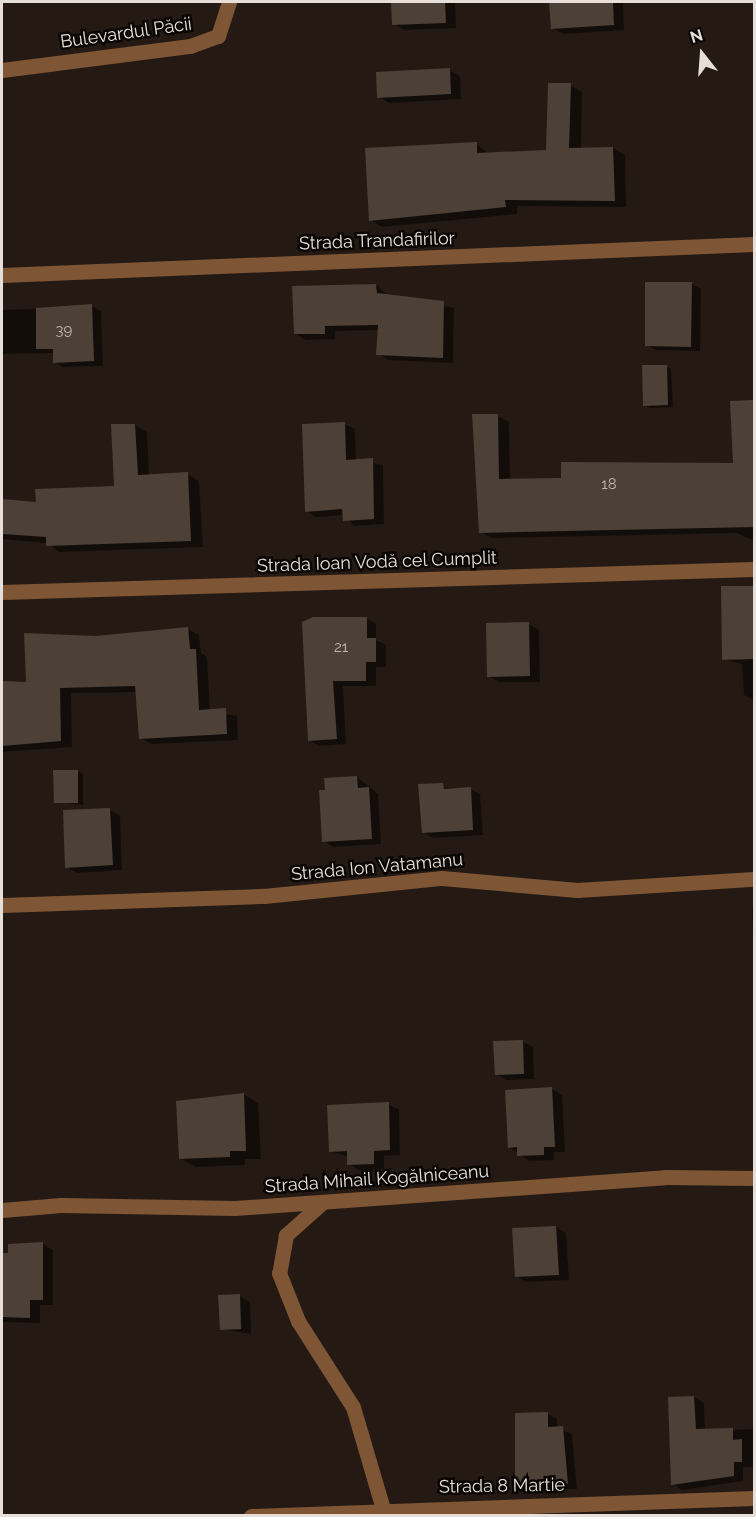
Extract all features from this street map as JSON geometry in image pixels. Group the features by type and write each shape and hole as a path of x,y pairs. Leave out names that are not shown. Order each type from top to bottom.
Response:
{"street":[{"name":"Bulevardul Păcii","path":"2,70 190,46 218,36 229,2"},
{"name":"Strada Trandafirilor","path":"2,275 754,244"},
{"name":"Strada Ioan Vodă cel Cumplit","path":"2,592 754,569"},
{"name":"Strada Ion Vatamanu","path":"2,904 264,896 442,878 577,890 754,879"},
{"name":"Strada Mihail Kogălniceanu","path":"2,1210 323,1202 664,1178 754,1178"},
{"path":"323,1202 286,1235 279,1273 298,1321 353,1407 382,1509"},
{"name":"Strada 8 Martie","path":"251,1515 754,1498"}],"building":[{"path":"391,2 445,2 446,23 392,25"},
{"path":"549,2 613,2 614,25 551,29"},
{"path":"450,68 451,94 377,98 376,72"},
{"path":"548,83 571,83 569,148 613,147 615,201 505,200 506,207 369,221 365,148 477,142 477,153 546,150"},
{"path":"645,282 692,282 691,347 645,346"},
{"path":"376,284 377,293 444,301 443,358 376,355 378,325 325,326 325,334 294,334 292,286"},
{"path":"92,304 94,361 53,363 53,349 36,349 36,308"},
{"path":"642,365 667,365 668,405 643,406"},
{"path":"754,400 754,527 479,533 472,414 498,414 499,479 561,478 561,462 733,463 730,401"},
{"path":"345,422 346,460 373,458 374,519 343,521 342,509 305,512 302,424"},
{"path":"111,424 135,424 138,475 188,472 191,541 46,546 46,537 2,534 2,499 36,502 35,489 114,486"},
{"path":"721,586 754,586 754,659 722,660"},
{"path":"313,617 367,617 367,638 376,638 376,662 366,662 366,681 333,681 337,739 308,741 302,622"},
{"path":"529,622 530,676 487,677 486,623"},
{"path":"188,627 190,649 196,649 199,710 226,708 227,734 139,739 135,686 60,688 61,741 2,746 2,681 26,682 24,633 96,636"},
{"path":"53,770 78,770 78,803 54,803"},
{"path":"357,776 358,788 369,787 372,839 322,842 319,790 325,790 324,778"},
{"path":"443,783 444,789 471,787 473,830 422,833 418,784"},
{"path":"110,808 113,865 65,868 63,810"},
{"path":"523,1040 524,1074 495,1075 493,1041"},
{"path":"552,1087 555,1147 544,1147 544,1155 517,1156 517,1147 508,1148 505,1090"},
{"path":"244,1093 246,1151 230,1151 230,1157 179,1159 176,1101"},
{"path":"389,1102 390,1150 374,1151 374,1164 347,1165 347,1151 329,1152 327,1105"},
{"path":"556,1226 559,1275 515,1277 512,1228"},
{"path":"43,1242 43,1300 30,1300 30,1318 2,1317 2,1253 8,1253 8,1244"},
{"path":"240,1294 241,1329 220,1330 218,1295"},
{"path":"694,1396 696,1429 733,1428 733,1440 742,1439 742,1462 734,1462 734,1476 671,1485 668,1397"},
{"path":"548,1412 548,1427 563,1426 568,1484 515,1486 515,1413"}]}
